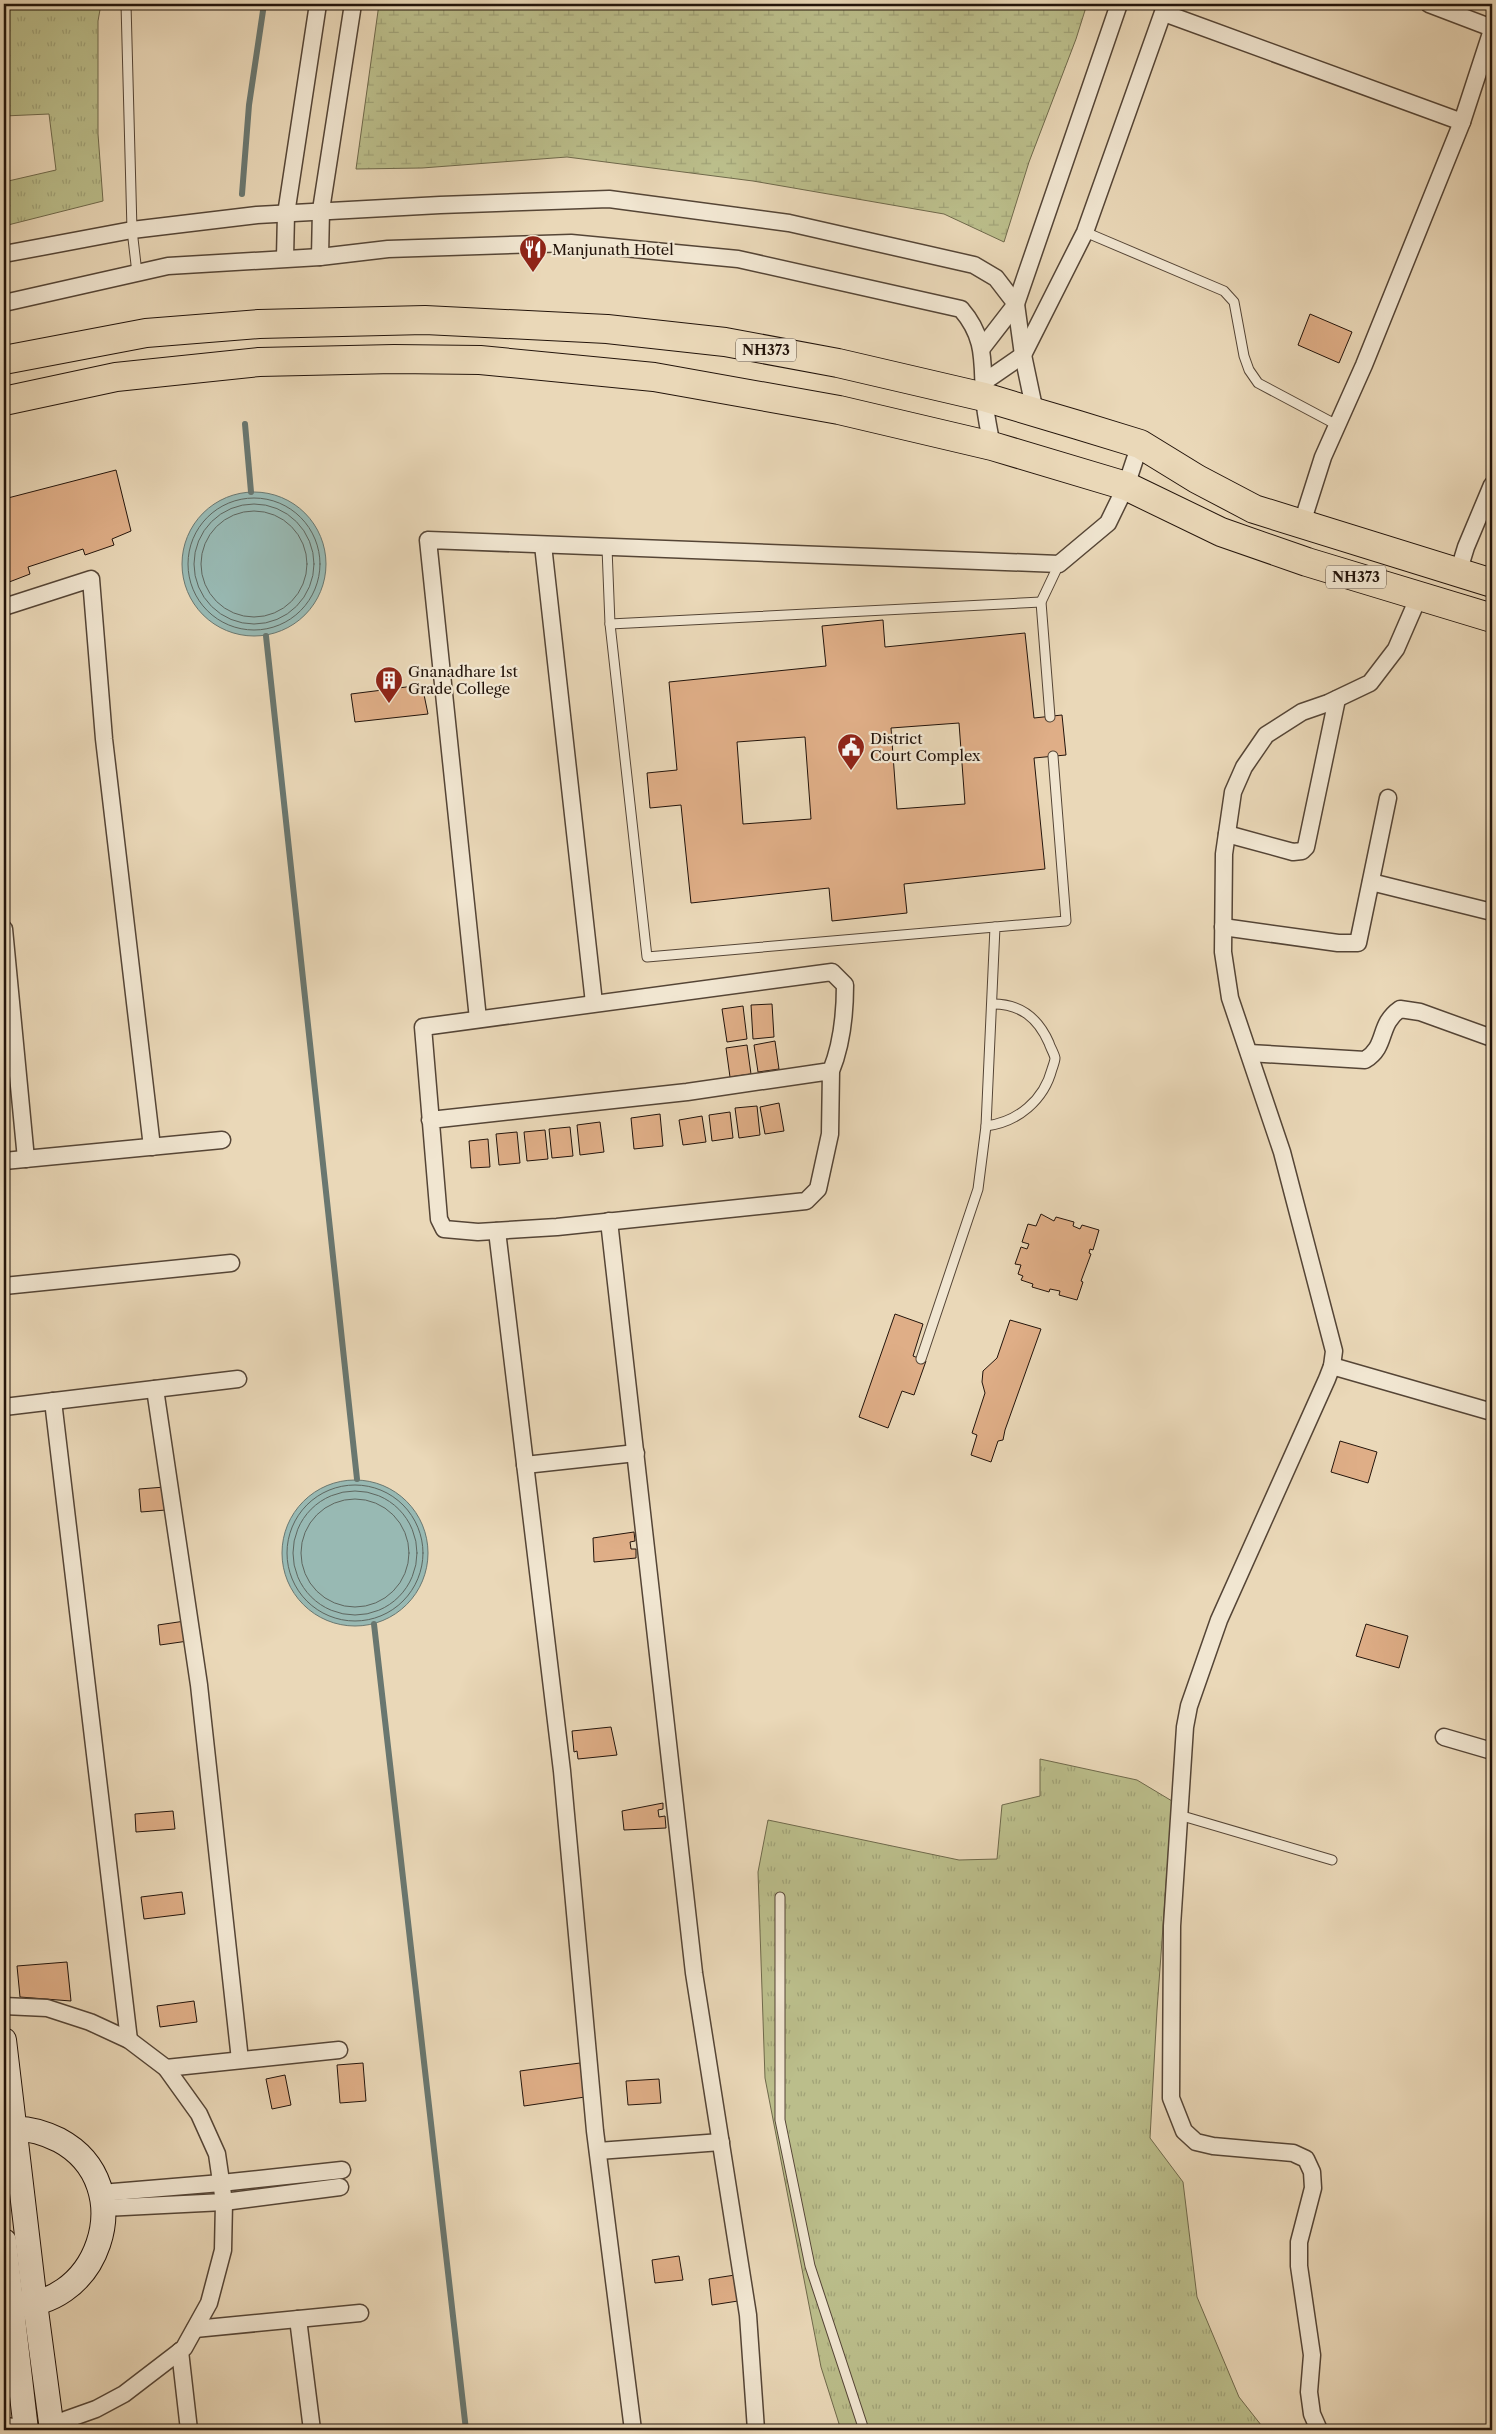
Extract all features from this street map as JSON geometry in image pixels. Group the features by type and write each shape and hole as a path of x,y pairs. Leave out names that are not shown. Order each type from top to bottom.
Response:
{"highway":[{"name":"NH373","path":"4,360 146,333 258,324 425,320 607,329 725,342 984,390 1035,412 1140,444 1197,479 1254,509 1492,582"},
{"name":"NH373","path":"4,402 116,377 259,362 394,359 480,360 654,377 839,410 992,446 1126,486 1222,532 1307,562 1492,618"},
{"path":"1419,596 1430,564"}],"street":[{"path":"285,258 286,214 318,4"},
{"path":"320,257 321,210 353,4"},
{"path":"982,348 1016,304 1119,4"},
{"path":"1302,523 1323,457 1462,122 1492,29 1429,4"},
{"path":"984,390 1023,354 1085,232 1165,8 1462,122"},
{"path":"4,254 132,230 257,215 321,210 609,199 789,223 974,264 996,278 1016,304 1023,354 1035,412"},
{"path":"4,303 168,266 320,257 388,249 571,243 738,259 961,309 973,323 982,348 984,390 992,446"},
{"path":"478,1019 428,540 1059,564 1108,523 1126,486 1140,444"},
{"path":"1458,573 1466,547 1487,506 1492,485"},
{"path":"543,545 594,1003"},
{"path":"4,607 91,579 104,739 152,1147"},
{"path":"1319,2430 1312,2414 1309,2392 1312,2355 1299,2266 1298,2242 1313,2188 1312,2172 1306,2159 1294,2153 1213,2146 1196,2142 1184,2131 1171,2098 1172,1926 1185,1727 1189,1706 1219,1620 1332,1366 1334,1351 1332,1336 1282,1152 1230,998 1223,952 1224,854 1233,792 1244,767 1266,735 1302,712 1337,699 1370,683 1396,650 1419,596"},
{"path":"1227,834 1293,852 1302,851 1306,847 1337,699"},
{"path":"1223,927 1338,944 1358,943 1388,798"},
{"path":"1370,882 1492,912"},
{"path":"4,929 26,1159"},
{"path":"832,972 845,984 845,1007 838,1053 831,1071 830,1134 818,1190 806,1201 497,1231 444,1228 439,1218 423,1027 478,1019 832,972"},
{"path":"1249,1053 1364,1060 1374,1054 1389,1017 1400,1009 1420,1012 1492,1038"},
{"path":"430,1120 687,1092 831,1071"},
{"path":"4,1162 222,1140"},
{"path":"609,1221 694,1973 748,2315 756,2430"},
{"path":"497,1231 562,1771 598,2151 633,2430"},
{"path":"4,1286 231,1263"},
{"path":"1332,1366 1492,1412"},
{"path":"4,1407 238,1379"},
{"path":"155,1389 199,1685 240,2060"},
{"path":"53,1401 129,2040"},
{"path":"525,1465 636,1453"},
{"path":"1444,1737 1492,1751"},
{"path":"4,2006 47,2008 90,2022 129,2040 166,2068 199,2114 217,2154 224,2202 222,2250 209,2303 184,2348 124,2394 96,2409 52,2428 17,2304 4,2241"},
{"path":"4,2040 17,2304 19,2428"},
{"path":"166,2068 339,2050"},
{"path":"9,2129 43,2132 69,2146 89,2167 102,2200 102,2234 94,2258 78,2279 58,2294 17,2304"},
{"path":"598,2151 721,2142"},
{"path":"102,2200 222,2183 342,2170"},
{"path":"102,2200 224,2202 340,2187"},
{"path":"195,2329 360,2313"},
{"path":"298,2319 312,2430"},
{"path":"180,2351 189,2430"}],"lane":[{"path":"126,4 132,230 137,273"},
{"path":"1085,232 1224,291 1234,302 1244,356 1249,370 1258,383 1337,425"},
{"path":"607,548 610,624 647,957 1066,921 1053,756"},
{"path":"1050,716 1041,602 1059,564"},
{"path":"610,624 1041,602"},
{"path":"921,1359 978,1189 986,1126 995,927"},
{"path":"986,1126 1004,1123 1026,1110 1048,1086 1055,1058 1044,1033 1032,1015 1008,1004 993,1004"},
{"path":"1179,1815 1332,1860"},
{"path":"780,1897 780,2120 810,2266 864,2430"}],"green space":[{"path":"4,4 101,4 98,21 98,134 103,201 4,226 4,182 56,170 49,114 4,116"},
{"path":"379,4 1087,4 1076,39 1029,162 1004,242 944,214 753,181 567,157 422,168 356,169"},
{"path":"1040,1759 1137,1780 1172,1801 1150,2138 1183,2182 1197,2297 1239,2397 1265,2430 841,2430 821,2367 765,2078 758,1872 768,1820 959,1860 997,1859 1002,1805 1040,1796"}],"water":[{"path":"254,492 281,498 305,513 320,537 326,564 320,591 305,615 281,630 254,636 227,630 203,615 188,591 182,564 188,537 203,513 227,498"},
{"path":"355,1480 369,1481 383,1486 396,1492 407,1501 416,1512 422,1525 427,1539 427,1567 422,1581 416,1594 407,1605 396,1614 383,1620 369,1625 355,1626 341,1625 327,1620 314,1614 303,1605 294,1594 288,1581 283,1567 282,1553 283,1539 288,1525 294,1512 303,1501 314,1492 327,1486 341,1481"}],"building":[{"path":"1310,314 1352,332 1339,363 1298,345"},
{"path":"116,470 131,531 112,539 114,545 85,555 83,549 28,567 30,574 4,584 4,499"},
{"name":"District Court Complex","path":"883,620 885,647 1025,633 1034,718 1062,715 1066,755 1034,758 1045,869 904,884 907,913 832,921 829,888 691,903 681,805 650,808 647,773 677,770 669,682 826,666 822,626","holes":["959,723 965,804 897,809 891,728","805,737 811,819 743,824 737,742"]},
{"name":"Gnanadhare 1st Grade College","path":"422,685 428,714 355,722 351,694"},
{"path":"772,1004 774,1037 753,1039 751,1005"},
{"path":"743,1006 747,1039 727,1042 722,1009"},
{"path":"775,1041 779,1069 758,1072 754,1045"},
{"path":"747,1045 751,1074 730,1077 726,1048"},
{"path":"779,1103 784,1131 765,1134 760,1107"},
{"path":"757,1106 760,1135 739,1138 735,1108"},
{"path":"730,1112 733,1138 712,1141 709,1115"},
{"path":"660,1114 663,1146 634,1149 631,1118"},
{"path":"702,1116 706,1142 683,1145 679,1120"},
{"path":"600,1122 604,1152 580,1155 577,1125"},
{"path":"570,1127 573,1156 552,1158 549,1129"},
{"path":"545,1130 548,1159 527,1161 524,1132"},
{"path":"517,1132 520,1163 499,1165 496,1134"},
{"path":"488,1139 490,1167 471,1168 469,1141"},
{"path":"1041,1214 1054,1221 1056,1217 1074,1222 1073,1226 1080,1229 1082,1225 1099,1230 1093,1250 1090,1249 1089,1253 1091,1254 1081,1281 1083,1282 1077,1300 1059,1295 1060,1291 1050,1289 1049,1292 1032,1287 1033,1284 1021,1280 1023,1276 1018,1274 1021,1265 1015,1264 1021,1247 1027,1249 1029,1244 1022,1242 1028,1224 1036,1226"},
{"path":"895,1314 923,1324 913,1356 926,1361 914,1395 902,1391 888,1428 859,1417"},
{"path":"1010,1320 1041,1329 1003,1440 998,1441 991,1462 971,1455 977,1435 972,1433 985,1393 982,1382 983,1371 997,1358"},
{"path":"1340,1441 1377,1452 1368,1483 1331,1472"},
{"path":"165,1487 166,1510 141,1512 139,1489"},
{"path":"634,1532 635,1541 630,1542 631,1549 636,1549 636,1558 594,1562 593,1538"},
{"path":"185,1621 188,1641 160,1645 158,1625"},
{"path":"1366,1624 1408,1636 1399,1668 1356,1656"},
{"path":"611,1727 617,1755 578,1759 577,1751 574,1752 572,1731"},
{"path":"663,1803 663,1809 658,1810 659,1817 665,1816 666,1828 624,1830 622,1811"},
{"path":"173,1811 175,1829 136,1832 135,1814"},
{"path":"182,1892 185,1914 144,1919 141,1897"},
{"path":"67,1962 71,2001 20,1997 17,1966"},
{"path":"194,2001 197,2022 160,2027 157,2006"},
{"path":"363,2063 366,2101 340,2103 337,2065"},
{"path":"580,2063 585,2097 524,2106 520,2071"},
{"path":"285,2075 291,2105 272,2109 266,2079"},
{"path":"659,2079 661,2103 628,2105 626,2081"},
{"path":"679,2256 683,2280 655,2283 652,2260"},
{"path":"735,2275 738,2301 712,2305 709,2279"}],"waterway":[{"path":"242,194 249,105 264,4"},
{"path":"245,424 251,492"},
{"path":"266,636 357,1479"},
{"path":"374,1624 466,2430"}],"place":[{"name":"Manjunath Hotel","path":"533,273"},
{"name":"Gnanadhare 1st Grade College","path":"389,704"},
{"name":"District Court Complex","path":"851,771"}]}
